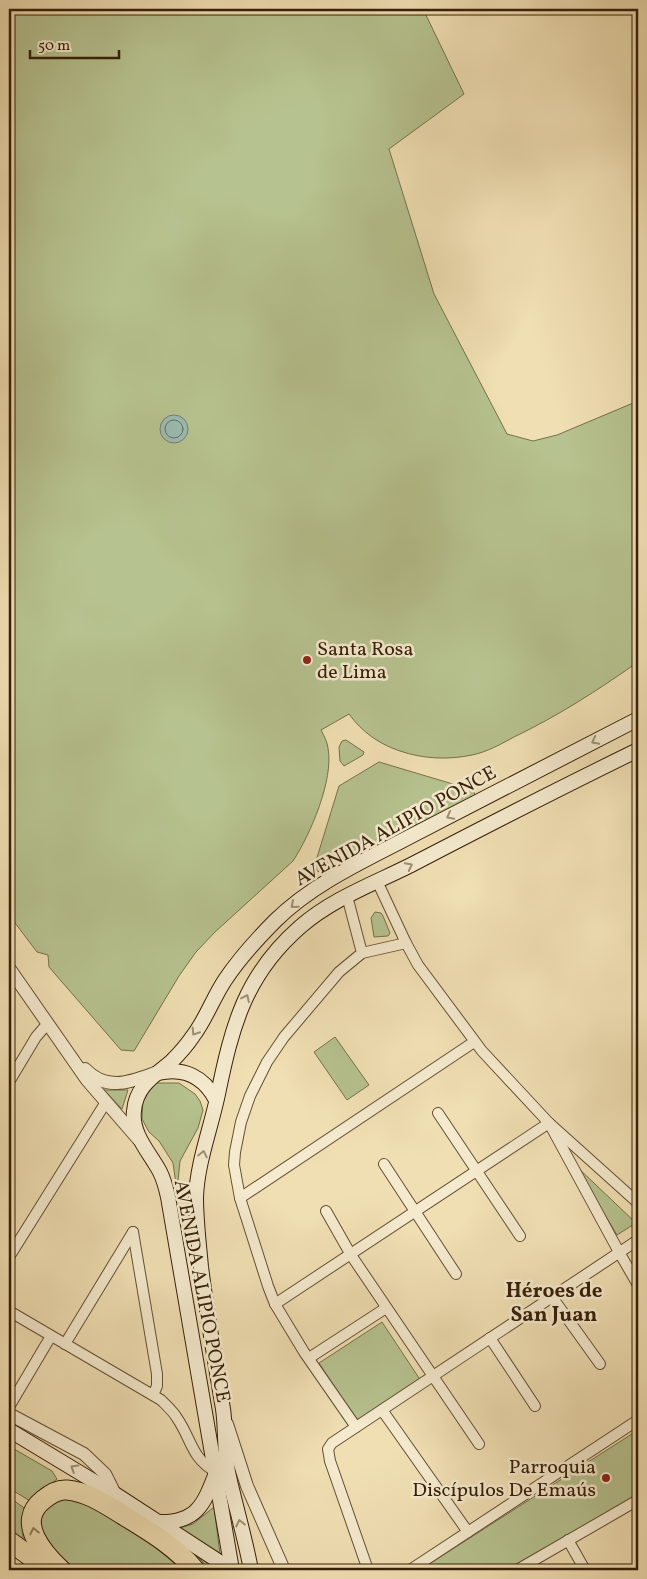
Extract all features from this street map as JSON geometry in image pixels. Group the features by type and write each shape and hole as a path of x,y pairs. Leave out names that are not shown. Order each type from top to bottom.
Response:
{"highway":[{"path":"61,1570 42,1550 32,1530 33,1515 40,1502 52,1493 64,1489 78,1491 94,1497 148,1530 176,1550 195,1570"},
{"path":"9,1541 50,1570"}],"main road":[{"name":"AVENIDA ALIPIO PONCE","path":"232,1570 166,1186 138,1136 134,1113 136,1100 142,1087 155,1073 176,1057 194,1035 226,979 249,950 277,920 318,886 368,858 638,719"},
{"name":"AVENIDA ALIPIO PONCE","path":"251,1570 227,1468 223,1413 207,1317 196,1196 226,1050 238,1014 257,976 277,949 302,926 346,896 638,750"},
{"path":"155,1073 174,1070 192,1074 202,1081 216,1100"},
{"path":"9,1430 115,1494 232,1570"},
{"path":"159,1522 182,1520 198,1509 206,1500 216,1472"}],"street":[{"path":"377,881 418,965 474,1042 549,1123 638,1203"},
{"path":"346,896 362,953"},
{"path":"356,1427 309,1358 276,1304 268,1286 240,1198 234,1166 235,1152 241,1122 250,1096 267,1062 284,1037 339,972 362,953 406,943"},
{"path":"9,968 87,1080 145,1148"},
{"path":"9,1082 36,1037 48,1023"},
{"path":"240,1198 474,1042"},
{"path":"71,1055 94,1077 104,1082 117,1084 130,1082 155,1073"},
{"path":"9,1257 106,1102"},
{"path":"438,1113 520,1236"},
{"path":"276,1304 549,1123"},
{"path":"549,1123 638,1284"},
{"path":"384,1164 456,1274"},
{"path":"326,1211 386,1308 479,1444"},
{"path":"65,1344 133,1232 157,1374 157,1386 153,1396"},
{"path":"368,1570 330,1461 328,1448 337,1439 638,1240"},
{"path":"552,1297 600,1364"},
{"path":"309,1358 386,1308"},
{"path":"9,1311 161,1400 177,1416 194,1450 204,1465 216,1472"},
{"path":"9,1407 51,1336"},
{"path":"490,1338 535,1406"},
{"path":"382,1410 468,1532"},
{"path":"223,1413 247,1486 284,1570"},
{"path":"9,1414 84,1454 105,1474 115,1494"},
{"path":"410,1570 638,1420"},
{"path":"517,1570 638,1500"},
{"path":"568,1540 584,1570"}],"green space":[{"path":"9,9 423,9 464,94 389,149 434,294 507,434 533,441 557,435 638,401 638,662 546,720 494,748 472,755 436,758 400,751 372,737 349,714 321,730 328,748 327,776 319,807 300,850 293,861 215,932 196,952 179,976 134,1051 121,1050 49,967 48,955 37,952 9,915"},
{"path":"346,740 364,752 363,755 344,766 340,761 339,747 342,741"},
{"path":"379,762 473,790 475,795 319,872 316,870 315,864 339,786"},
{"path":"375,912 381,913 383,916 390,933 388,936 374,937 371,918"},
{"path":"335,1037 369,1085 347,1100 314,1052"},
{"path":"157,1083 179,1083 195,1094 203,1110 198,1128 180,1161 177,1191 173,1163 159,1141 149,1132 142,1119 143,1097"},
{"path":"104,1090 128,1090 122,1109"},
{"path":"575,1165 636,1223 617,1235"},
{"path":"382,1322 421,1381 358,1422 319,1363"},
{"path":"638,1430 638,1497 512,1570 420,1570"},
{"path":"9,1446 52,1471 57,1479 30,1501 9,1488"},
{"path":"9,1497 27,1510 23,1522 23,1544 9,1533"},
{"path":"71,1498 86,1504 130,1529 182,1570 78,1570 50,1545 45,1537 41,1520 50,1504"},
{"path":"214,1507 222,1570 209,1570 185,1545 176,1529 193,1524"}],"water":[{"path":"174,415 184,419 188,429 184,439 174,443 164,439 160,429 164,419"}],"place":[{"name":"Santa Rosa de Lima","path":"307,660"},
{"name":"Parroquia Discípulos De Emaús","path":"606,1478"}],"district":[{"name":"Héroes de San Juan","path":"554,1302"}]}
